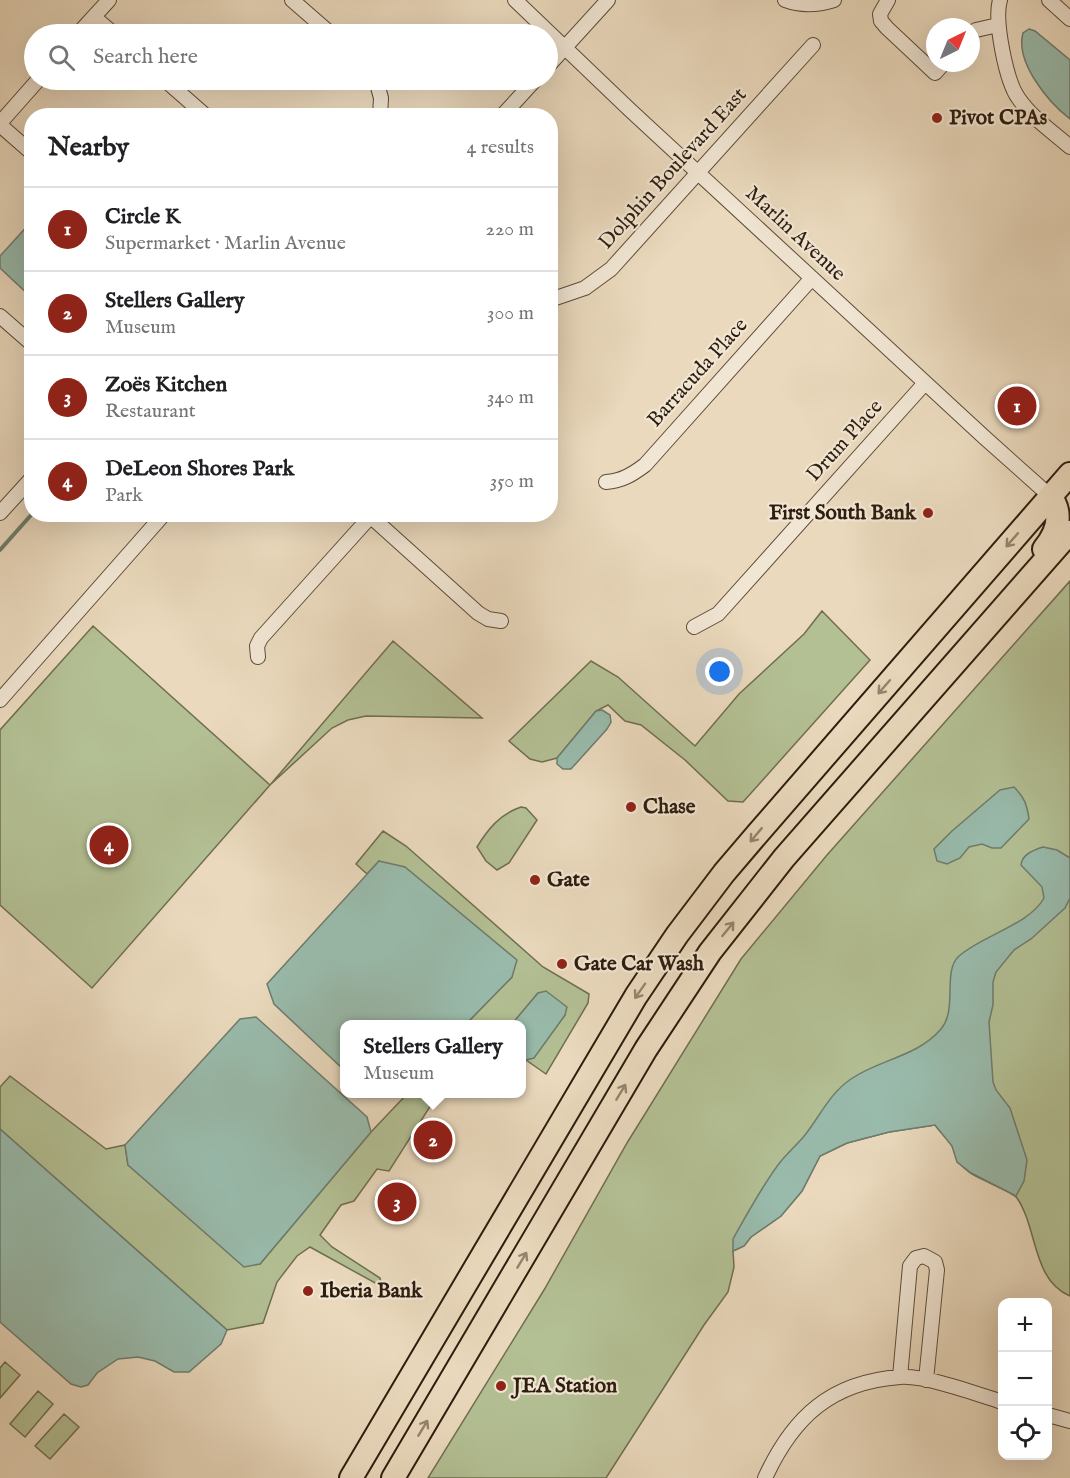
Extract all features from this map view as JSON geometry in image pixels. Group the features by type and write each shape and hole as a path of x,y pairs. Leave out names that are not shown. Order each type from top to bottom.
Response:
{"main road":[{"path":"938,681 954,650 1051,540 1058,523 1060,498 1070,474"},
{"path":"351,1478 636,996 677,935 750,843 1060,498"},
{"path":"393,1478 640,1060 681,994 722,935 777,867 1070,532"}],"street":[{"path":"87,24 109,0"},
{"path":"292,0 320,24"},
{"name":"Marlin Avenue","path":"515,0 541,24"},
{"path":"558,55 608,0"},
{"path":"785,0 809,5 834,0"},
{"path":"888,0 880,14 881,21 926,65"},
{"path":"1000,0 998,25 1012,87 1018,99 1070,147"},
{"path":"1049,0 1070,19"},
{"path":"94,17 102,24"},
{"path":"980,29 998,25"},
{"name":"Marlin Avenue","path":"558,40 926,383 1060,498"},
{"name":"Dolphin Boulevard East","path":"558,297 585,288 611,269 813,45"},
{"path":"24,146 0,124 29,90"},
{"path":"176,90 197,108"},
{"path":"379,90 380,108"},
{"path":"509,108 526,90"},
{"name":"Barracuda Place","path":"606,482 620,480 645,465 812,278"},
{"path":"0,316 24,337"},
{"name":"Drum Place","path":"694,627 718,614 926,383"},
{"path":"0,513 24,487"},
{"path":"0,700 157,522"},
{"path":"258,657 257,646 261,638 364,522"},
{"path":"376,522 478,613 501,621"},
{"path":"900,1377 910,1266 916,1258 924,1256 935,1262 937,1270 926,1380"},
{"path":"765,1478 778,1451 791,1432 812,1410 858,1385 900,1377 926,1380 998,1401"},
{"path":"1052,1416 1070,1421"}],"shaded area":[{"path":"1029,29 1035,31 1070,60 1070,119 1043,92 1029,68 1022,44 1023,33"},
{"path":"24,230 24,290 0,268 0,256"},
{"path":"1070,581 1070,1296 1058,1288 1042,1266 1024,1210 1017,1198 965,1169 950,1143 935,1125 889,1132 847,1143 820,1156 802,1191 781,1216 751,1237 744,1246 733,1251 734,1267 728,1292 704,1325 606,1478 428,1478 544,1290 627,1143 741,959 827,855"},
{"path":"822,611 870,660 743,802 728,801 685,760 641,725 625,721 608,705 596,711 557,758 542,762 530,759 509,741 591,661 618,677 695,746 739,694 804,634"},
{"path":"93,626 270,785 92,988 0,905 0,730"},
{"path":"393,641 482,718 366,716 348,720 332,728 270,785"},
{"path":"602,710 610,715 611,722 607,729 571,769 563,769 557,764 557,758 596,711"},
{"path":"1014,787 1024,801 1029,819 1001,848 992,848 982,844 969,847 960,858 947,864 937,861 934,849 952,831 1000,790"},
{"path":"521,807 526,808 537,820 509,863 497,870 486,861 477,847 495,823"},
{"path":"383,831 406,846 543,967 589,994 588,1003 546,1074 526,1060 534,1057 565,1015 538,993 515,1020 470,1020 512,977 379,861 367,874 356,864"},
{"path":"1043,847 1057,850 1070,858 1070,898 1065,908 1031,939 1014,950 996,972 989,1022 993,1082 996,1090 1010,1108 1027,1160 1024,1181 1016,1196 971,1173 957,1162 952,1146 935,1125 889,1132 847,1143 820,1156 802,1191 781,1216 751,1237 744,1246 733,1251 733,1239 754,1201 781,1161 805,1135 837,1091 862,1072 921,1046 941,1029 949,1011 951,971 959,956 1017,923 1037,907 1044,898 1042,887 1021,865 1026,855"},
{"path":"379,861 405,867 517,960 512,977 470,1020 340,1020 340,1066 274,1004 267,984"},
{"path":"546,991 567,1007 565,1015 534,1058 526,1060 526,1020 515,1020 538,993"},
{"path":"256,1017 340,1093 340,1098 346,1098 367,1117 371,1132 260,1264 244,1267 128,1165 125,1145 240,1019"},
{"path":"10,1076 106,1149 125,1145 128,1165 260,1264 371,1132 403,1098 435,1098 389,1171 377,1169 354,1201 341,1205 320,1235 332,1247 380,1278 381,1283 377,1284 310,1247 297,1256 277,1282 263,1323 227,1330 0,1129 0,1087"},
{"path":"0,1129 227,1330 221,1344 189,1372 174,1372 155,1361 138,1357 118,1359 97,1373 88,1385 81,1387 71,1384 0,1322"},
{"path":"5,1362 20,1375 0,1398 0,1368"},
{"path":"38,1391 53,1404 25,1437 10,1424"},
{"path":"64,1414 79,1427 50,1459 35,1446"}],"waterway":[{"path":"0,550 25,522"}],"place":[{"name":"Pivot CPAs","path":"937,118"},
{"name":"Circle K","path":"1017,406"},
{"name":"First South Bank","path":"928,513"},
{"name":"Chase","path":"631,807"},
{"name":"DeLeon Shores Park","path":"109,845"},
{"name":"Gate","path":"535,880"},
{"name":"Gate Car Wash","path":"562,964"},
{"name":"Stellers Gallery","path":"433,1140"},
{"name":"Zoës Kitchen","path":"397,1202"},
{"name":"Iberia Bank","path":"308,1291"},
{"name":"JEA Station","path":"501,1386"}]}
